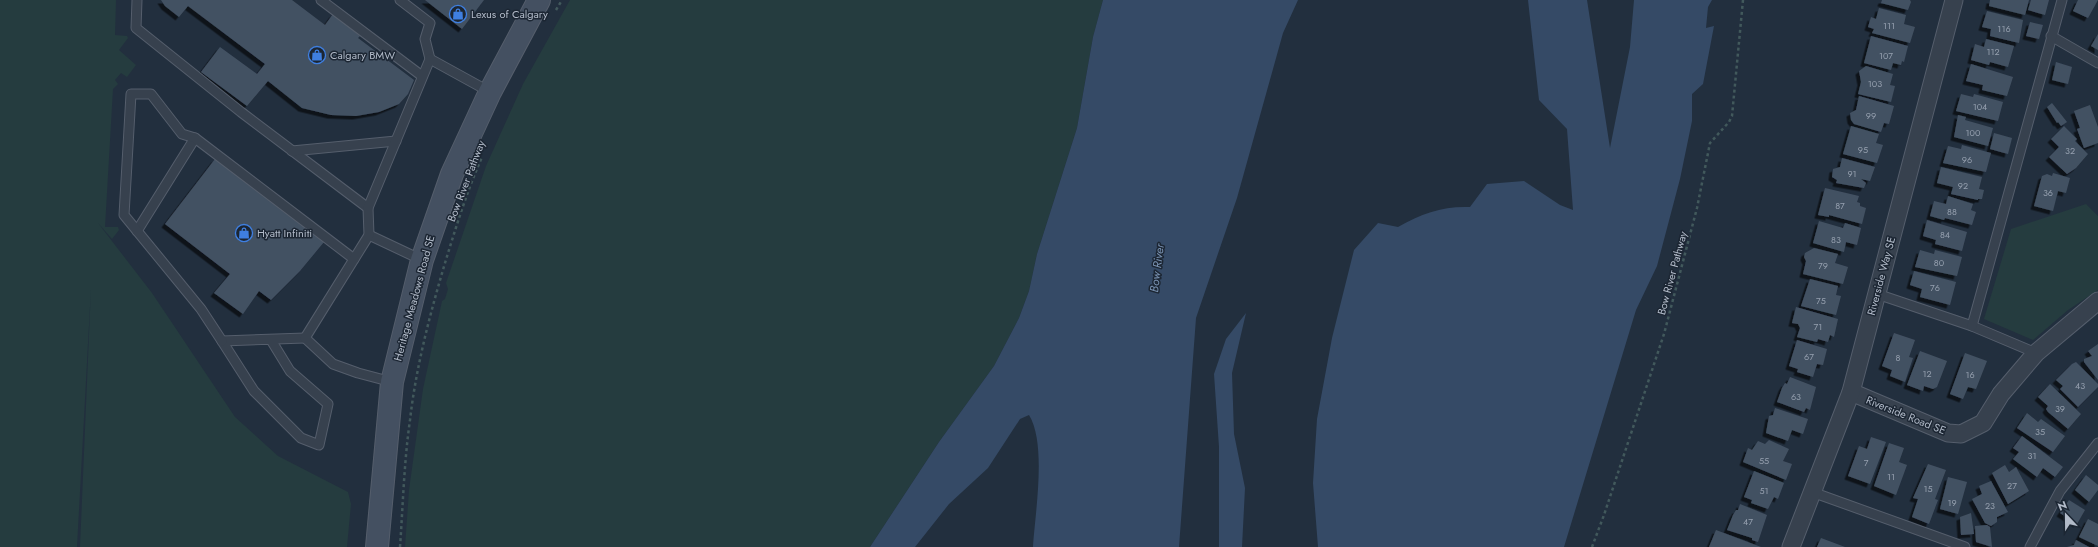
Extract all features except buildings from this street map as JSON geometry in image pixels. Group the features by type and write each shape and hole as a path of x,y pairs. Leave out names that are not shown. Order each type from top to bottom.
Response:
{"main road":[{"name":"Heritage Meadows Road SE","path":"377,547 392,382 422,260 452,174 490,92 547,6"}],"street":[{"name":"Riverside Way SE","path":"1791,547 1851,392 1954,0"},
{"name":"Riverside Road SE","path":"1851,392 1948,433 1960,434 1982,423 2001,394 2036,353 2098,302"}],"lane":[{"path":"137,0 136,28 292,151 368,208"},
{"path":"321,0 422,76"},
{"path":"305,338 368,235 368,208 430,59 425,39 430,23 400,0"},
{"path":"1972,326 2062,0"},
{"path":"2051,36 2098,63"},
{"path":"430,59 490,92"},
{"path":"271,340 290,371 328,404 319,446 301,438 254,391 201,309 124,215 131,94 151,94 182,134 195,138 354,259"},
{"path":"137,231 195,138"},
{"path":"292,151 396,141"},
{"path":"368,235 422,260"},
{"path":"1877,294 1972,326 2036,353"},
{"path":"222,342 305,338 333,364 358,373 392,382"},
{"path":"2030,547 2060,491 2098,443"},
{"path":"1812,492 1965,547"}],"path":[{"path":"547,6 562,0"},
{"name":"Bow River Pathway","path":"1592,547 1604,516 1664,334 1697,208 1710,143 1729,122 1732,116 1743,0"},
{"name":"Bow River Pathway","path":"400,547 410,420 421,358 436,296 453,239 464,204 485,150"}],"green space":[{"path":"0,0 116,0 115,35 127,36 128,38 119,50 136,65 127,77 121,73 115,80 118,84 113,89 105,227 118,227 119,230 112,239 98,223 152,293 235,417 278,456 348,492 351,504 347,547 80,547 91,288 77,547 0,547"},
{"path":"570,0 1103,0 1093,37 1077,128 1037,254 1029,291 1019,318 994,366 939,442 870,547 405,547 409,490 423,389 442,301 445,299 448,289 446,283 486,166 523,84"},
{"path":"2086,204 2098,216 2098,290 2068,310 2033,340 1984,319 2011,229"}],"water":[{"name":"Bow River","path":"1103,0 1298,0 1283,33 1237,198 1196,318 1179,547 1033,547 1039,461 1038,443 1029,415 1020,419 988,468 949,504 915,547 870,547 939,442 994,366 1019,318 1029,291 1037,254 1077,128 1093,37"},
{"path":"1528,0 1587,0 1610,148 1630,47 1634,0 1712,0 1708,7 1706,28 1714,26 1703,84 1692,94 1692,121 1680,179 1657,266 1636,310 1564,547 1318,547 1313,483 1317,419 1332,338 1354,250 1378,223 1398,227 1433,211 1470,207 1487,184 1524,181 1560,205 1573,210 1567,129 1539,100"},
{"path":"1246,313 1232,373 1234,434 1245,488 1242,547 1219,547 1219,447 1214,374 1226,339"}],"place":[{"name":"Lexus of Calgary","path":"458,14"},
{"name":"Calgary BMW","path":"317,55"},
{"name":"Hyatt Infiniti","path":"244,233"}]}
